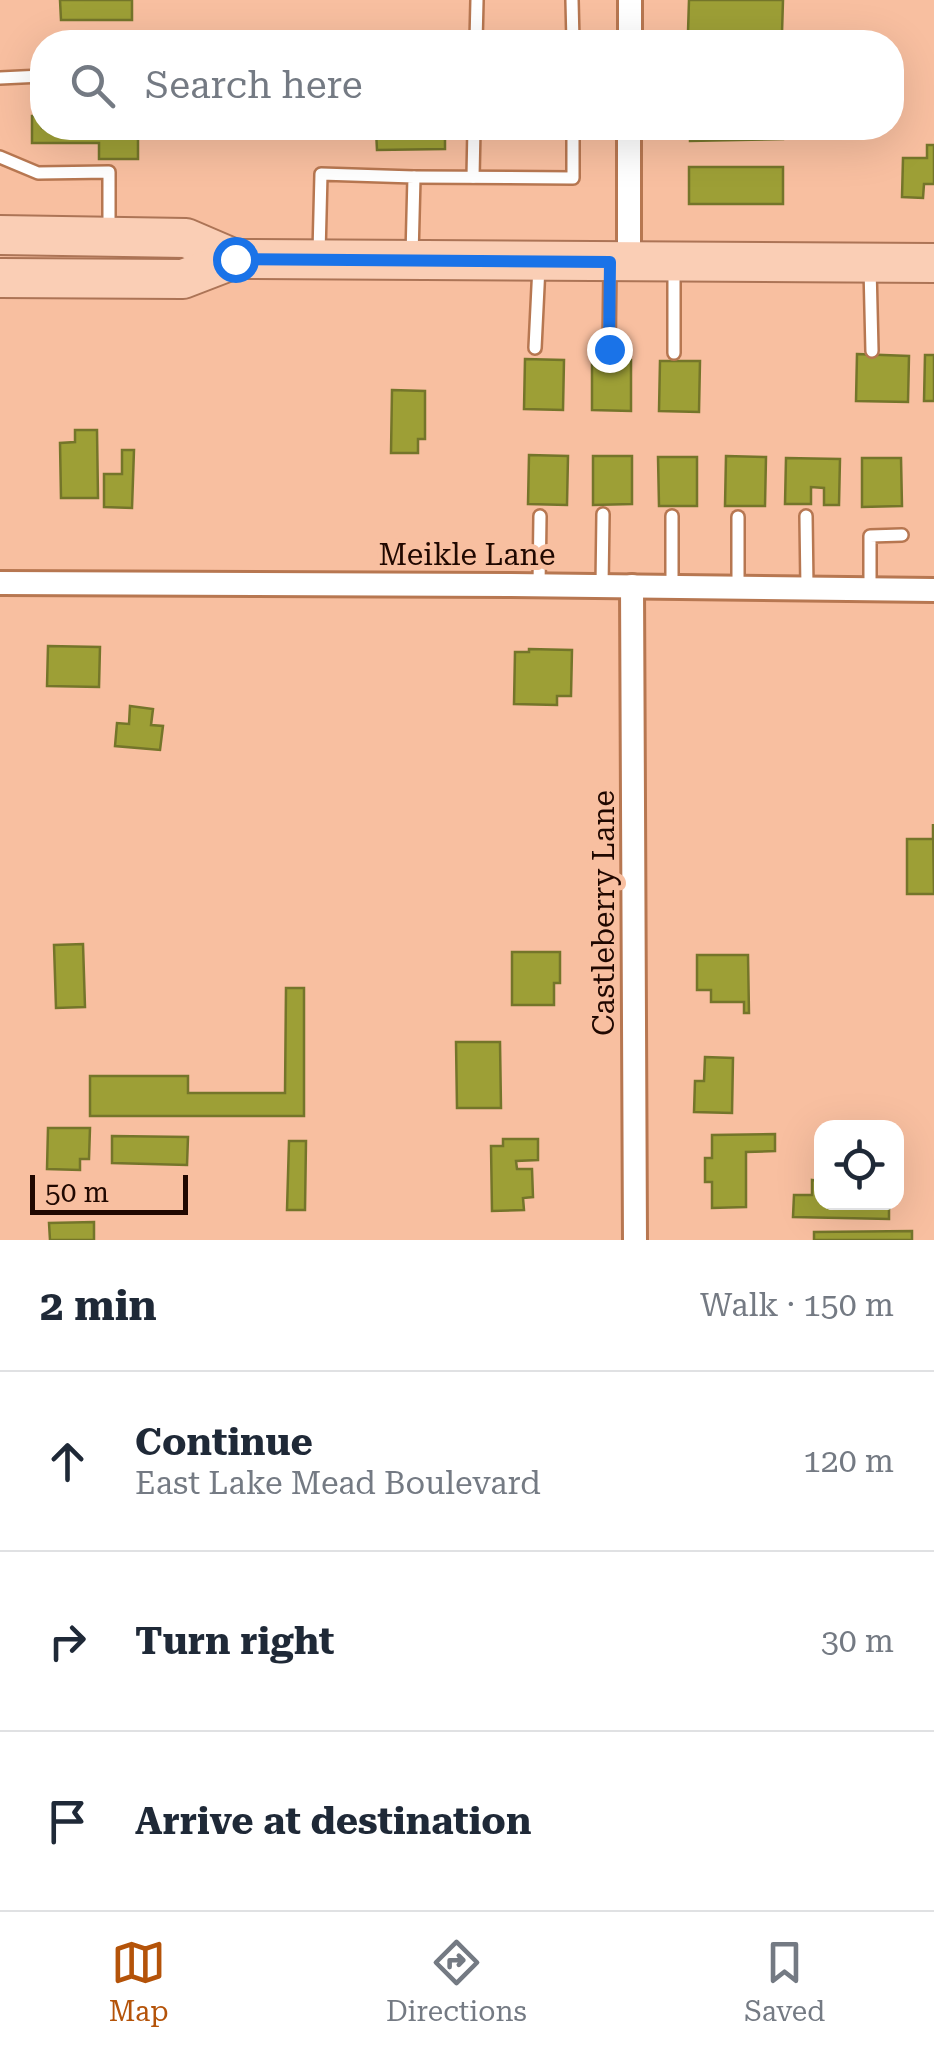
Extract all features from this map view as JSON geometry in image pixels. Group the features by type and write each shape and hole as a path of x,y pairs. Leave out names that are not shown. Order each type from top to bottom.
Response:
{"main road":[{"path":"0,235 186,238 235,259"},
{"path":"0,278 182,279 235,259 934,263"}],"street":[{"path":"630,0 630,30"},
{"path":"620,262 629,140"},
{"name":"Meikle Lane","path":"0,584 934,590"},
{"name":"Castleberry Lane","path":"632,586 635,1240"}],"lane":[{"path":"476,30 477,0"},
{"path":"572,0 572,30"},
{"path":"0,78 30,77"},
{"path":"473,177 474,140"},
{"path":"319,260 321,174 573,178 573,140"},
{"path":"0,157 38,173 109,172 109,236"},
{"path":"412,261 414,177"},
{"path":"535,348 539,262"},
{"path":"609,349 620,262"},
{"path":"674,262 674,353"},
{"path":"870,263 872,351"},
{"path":"602,586 603,514"},
{"path":"539,585 540,516"},
{"path":"672,516 672,586"},
{"path":"806,516 807,588"},
{"path":"738,517 738,587"},
{"path":"870,589 870,536 902,535"}],"building":[{"path":"60,0 132,0 132,20 61,20"},
{"path":"689,0 783,0 782,30 688,30"},
{"path":"138,140 138,159 99,159 99,143 32,143"},
{"path":"376,140 445,140 445,149 377,150"},
{"path":"927,145 934,145 934,184 924,184 923,198 902,197 903,158 927,158"},
{"path":"689,167 783,167 783,204 689,204"},
{"path":"857,354 909,356 908,402 856,401"},
{"path":"925,355 934,355 934,401 924,401"},
{"path":"525,359 564,360 563,410 524,409"},
{"path":"592,360 631,360 631,411 592,410"},
{"path":"660,361 700,361 699,412 659,411"},
{"path":"392,390 425,391 425,439 418,439 418,453 391,453"},
{"path":"75,430 97,430 98,498 61,498 60,443 75,442"},
{"path":"122,450 134,450 132,508 104,507 104,474 122,474"},
{"path":"529,455 568,456 567,505 528,504"},
{"path":"593,456 632,456 632,504 593,505"},
{"path":"726,456 766,457 765,506 725,506"},
{"path":"658,457 697,457 697,506 659,506"},
{"path":"786,458 840,459 839,505 824,505 824,488 811,487 811,504 785,504"},
{"path":"862,458 901,458 902,506 862,507"},
{"path":"48,646 100,647 99,687 47,686"},
{"path":"572,650 571,696 557,696 557,705 514,704 515,652"},
{"path":"130,706 153,709 151,725 163,726 160,750 115,746 117,723 129,724"},
{"path":"933,824 934,894 907,894 907,839 933,839"},
{"path":"83,944 85,1007 56,1008 54,945"},
{"path":"512,952 560,952 560,983 554,983 554,1005 512,1005"},
{"path":"697,955 748,955 749,1013 744,1013 744,1002 711,1002 711,990 697,990"},
{"path":"286,988 304,988 304,1116 90,1116 90,1076 188,1076 188,1093 285,1093"},
{"path":"456,1042 500,1042 501,1108 457,1108"},
{"path":"705,1057 733,1058 732,1113 694,1112 695,1081 704,1081"},
{"path":"48,1128 90,1128 89,1159 80,1159 80,1170 47,1169"},
{"path":"775,1134 775,1151 746,1152 746,1207 712,1208 712,1182 705,1182 705,1158 712,1158 712,1135"},
{"path":"112,1136 188,1137 187,1165 112,1163"},
{"path":"503,1139 538,1139 538,1160 516,1161 517,1169 532,1169 533,1197 523,1198 524,1210 492,1211 491,1146 503,1146"},
{"path":"289,1141 306,1141 305,1210 287,1210"},
{"path":"812,1180 814,1210 889,1210 889,1219 793,1217 794,1195 812,1195"},
{"path":"94,1222 94,1240 50,1240 49,1223"},
{"path":"912,1231 912,1240 814,1240 814,1232"}],"route":[{"path":"235,259 610,262 609,349"}]}
